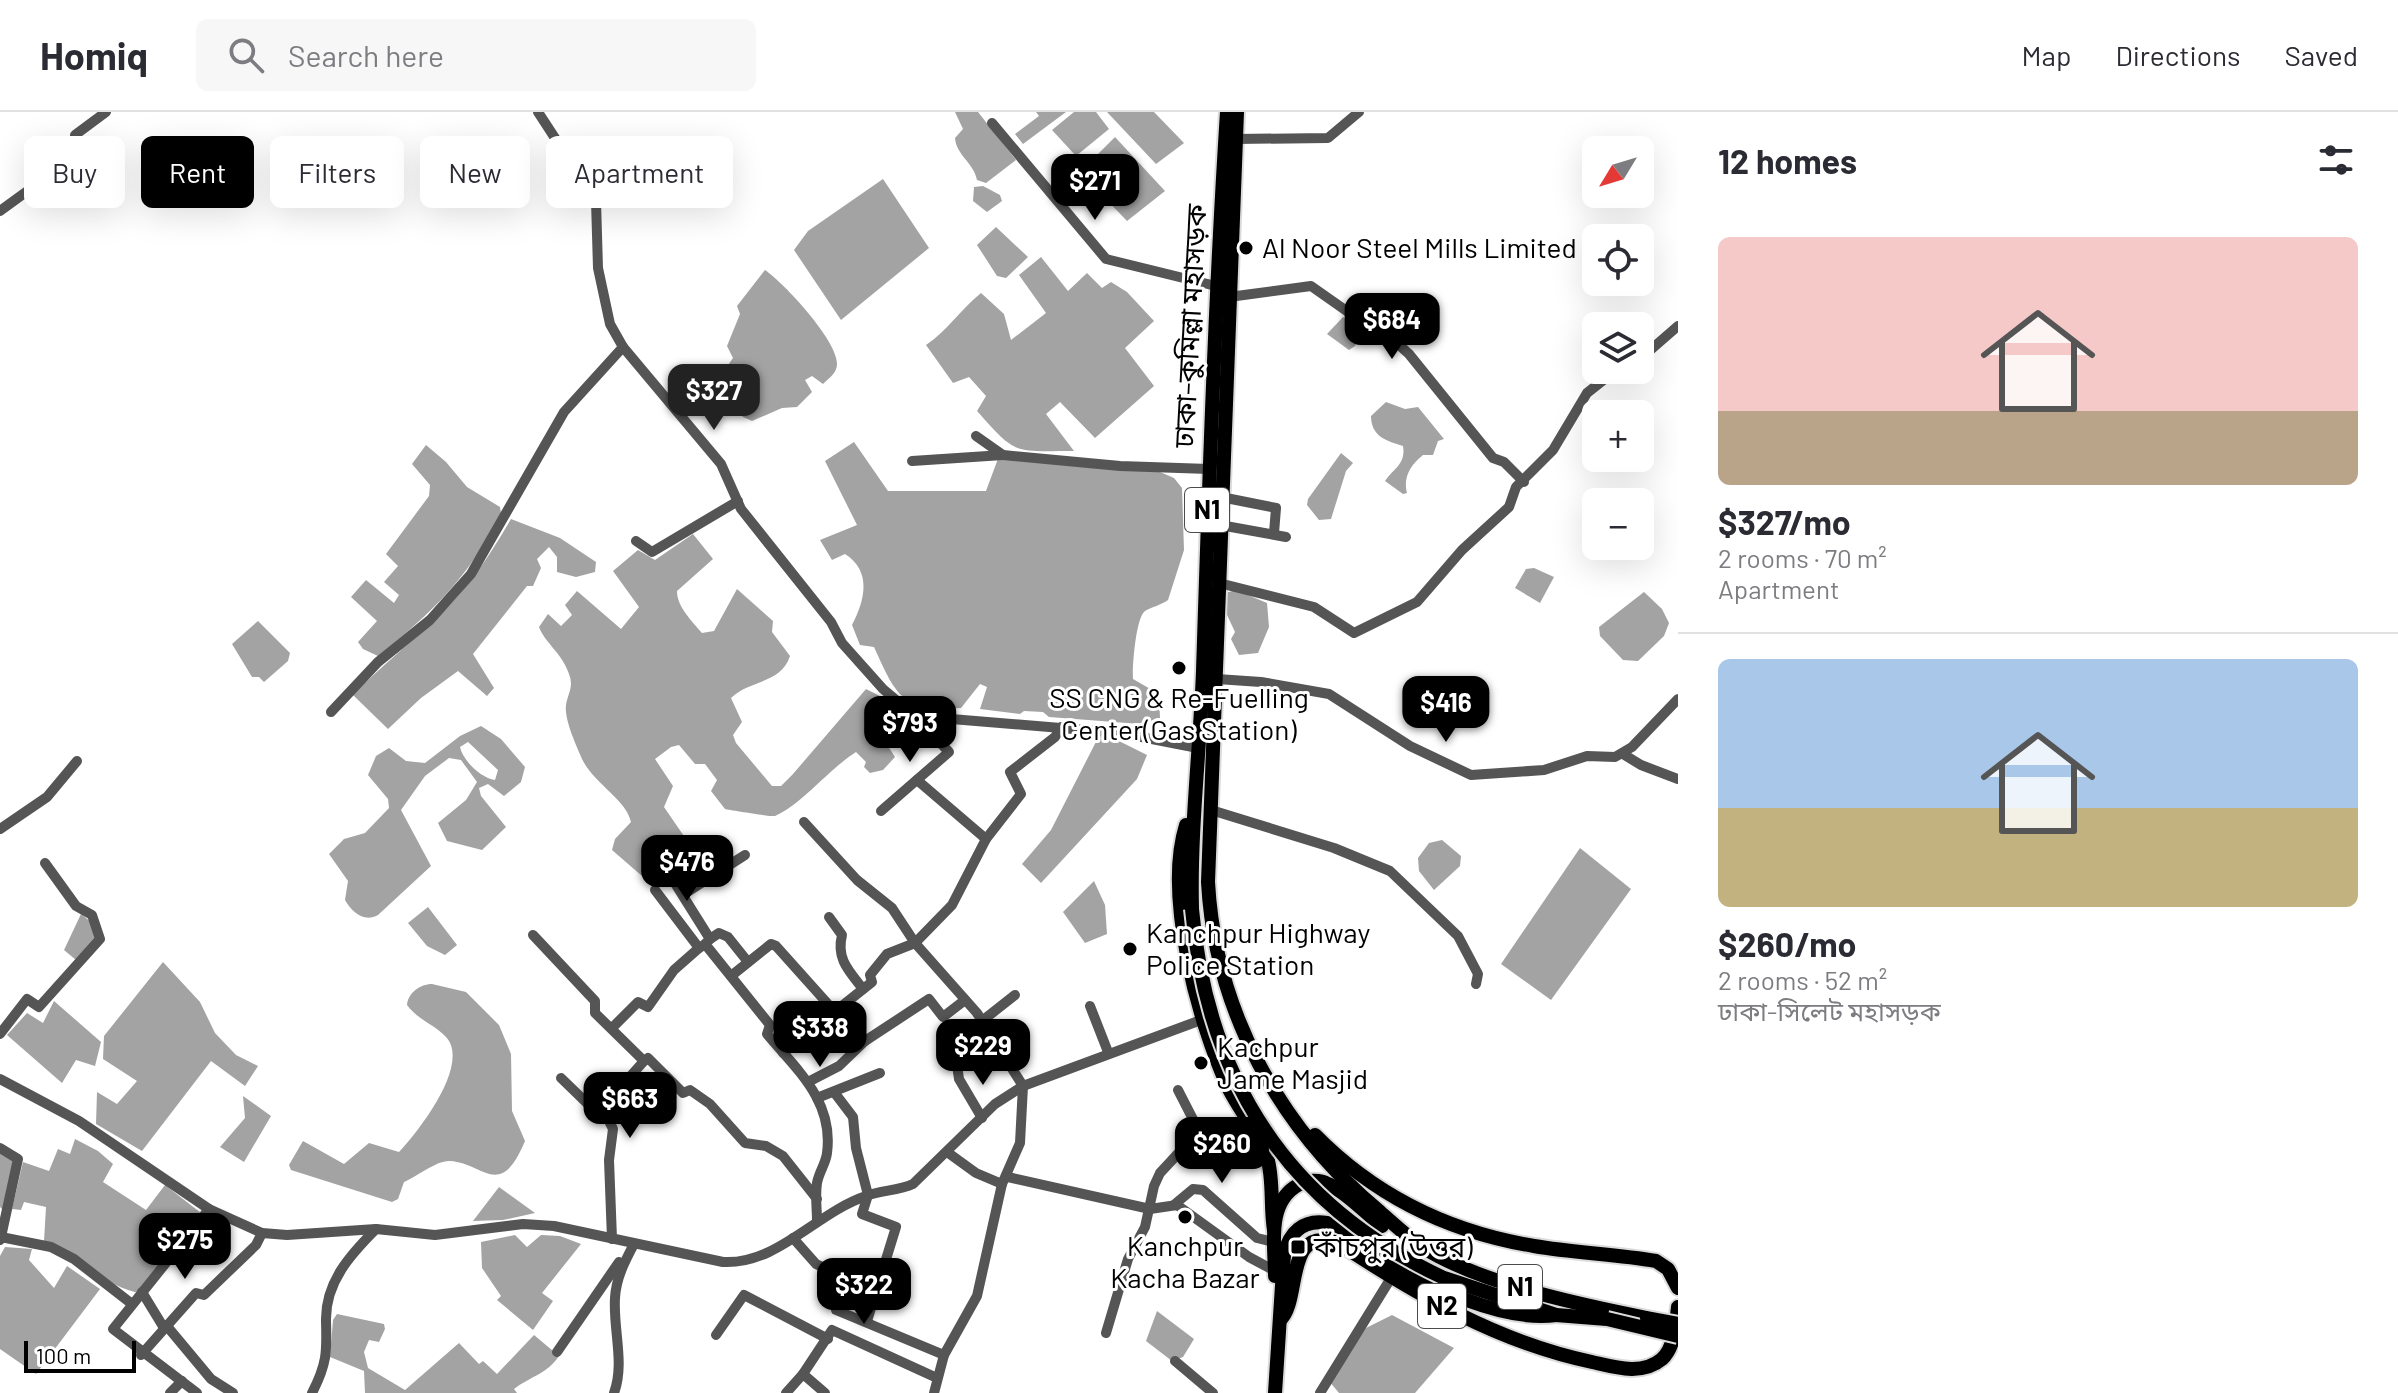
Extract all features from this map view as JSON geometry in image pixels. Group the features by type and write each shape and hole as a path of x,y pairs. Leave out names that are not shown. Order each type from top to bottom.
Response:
{"highway":[{"name":"ঢাকা–কুমিল্লা মহাসড়ক","path":"1227,112 1217,679 1208,882 1221,970 1248,1044 1292,1118 1347,1183 1434,1254 1489,1278 1607,1315"},
{"name":"ঢাকা–কুমিল্লা মহাসড়ক","path":"1237,112 1209,469 1194,805 1192,909 1197,958 1213,1029 1232,1074 1262,1128 1297,1174 1343,1217 1385,1247 1444,1278 1556,1315 1607,1315"},
{"name":"N1","path":"1194,805 1184,831 1182,896 1189,969 1201,1020 1230,1090 1267,1158 1273,1236"},
{"name":"N1","path":"1292,1118 1370,1183 1435,1219 1480,1236 1514,1243 1656,1261 1668,1269 1678,1288"},
{"name":"N2","path":"1272,1393 1273,1236 1286,1195 1303,1182 1321,1181 1337,1189 1404,1242 1434,1254"},
{"name":"N2","path":"1272,1393 1287,1244 1297,1230 1316,1222 1336,1226 1421,1278 1480,1304 1517,1315 1556,1315"},
{"name":"N2","path":"1280,1320 1289,1309 1296,1263 1315,1242 1338,1243 1391,1278 1491,1331 1539,1349 1630,1369 1650,1366 1670,1349 1678,1307"},
{"name":"N1","path":"1607,1315 1678,1321"},
{"name":"N1","path":"1607,1315 1678,1336"}],"street":[{"path":"0,211 70,160 74,154 75,135 106,112"},
{"path":"538,112 596,201 598,268 610,324 623,347 721,464 738,501 763,540 831,622 842,643 883,689 915,716 949,752 881,811"},
{"path":"1236,139 1328,138 1359,112"},
{"path":"992,123 1106,259 1225,292 1311,286 1398,344 1470,426 1493,458 1504,462 1524,482"},
{"path":"1654,347 1678,326"},
{"path":"331,712 378,662 430,620 471,574 564,412 623,347"},
{"path":"1219,583 1307,604 1354,633 1417,602 1462,550 1502,515 1516,487 1553,450 1587,393 1598,384"},
{"path":"976,436 1003,455"},
{"path":"912,461 1003,455 1120,466 1209,469"},
{"path":"1221,497 1276,508 1274,533"},
{"path":"636,541 652,552 738,501"},
{"path":"1220,525 1286,537"},
{"path":"1217,679 1261,682 1329,694 1410,746 1471,775 1544,770 1587,756 1615,757 1623,754 1678,699"},
{"path":"915,716 1121,733 1198,748"},
{"path":"783,1053 872,982 870,975 887,954 915,943 952,905 986,839 1021,794 1010,772 1055,737 1061,727"},
{"path":"1623,754 1641,765 1678,779"},
{"path":"0,829 47,797 77,761"},
{"path":"917,780 986,839"},
{"path":"1211,810 1334,848 1390,871 1458,936 1478,974 1476,984"},
{"path":"804,822 857,880 892,908 915,943 982,1021 1023,1086 1020,1143 1005,1180 977,1296 944,1355 934,1393"},
{"path":"684,894 745,855"},
{"path":"0,1034 27,999 39,1007 100,939 92,915 76,906 45,863"},
{"path":"673,880 684,894 705,944"},
{"path":"655,890 705,944 770,1025 767,1034 808,1082 817,1098 829,1131 827,1156 817,1182 817,1221"},
{"path":"829,917 842,935 839,948 841,959 863,989"},
{"path":"612,1028 638,1002 648,1007 674,970 719,933 728,937 748,962"},
{"path":"533,935 595,1001 595,1013 644,1061"},
{"path":"731,976 771,944 776,946 865,1041"},
{"path":"982,1021 1015,995"},
{"path":"808,1082 839,1066 865,1041 929,999 943,1017 965,1000"},
{"path":"1090,1006 1108,1052"},
{"path":"0,1079 79,1121 209,1209 262,1233 287,1235 376,1229 435,1235 523,1224 554,1226 632,1244 743,1263 868,1195 899,1191 913,1184 995,1104 1023,1086 1201,1020"},
{"path":"968,1053 957,1069 982,1118"},
{"path":"593,1109 612,1089 619,1089 648,1058 683,1093 690,1090 710,1104 745,1143 766,1146 783,1156 817,1199"},
{"path":"817,1098 880,1073"},
{"path":"561,1078 593,1109 607,1117 613,1129 609,1160 612,1239"},
{"path":"1106,1333 1128,1259 1150,1209 1160,1173 1199,1131 1178,1090"},
{"path":"834,1092 853,1117 858,1157 868,1195 862,1214 896,1227 867,1321"},
{"path":"0,1148 18,1159 1,1238 51,1247 74,1259 132,1304"},
{"path":"947,1152 976,1173 1150,1209 1175,1204 1193,1189 1203,1190 1257,1238 1273,1236"},
{"path":"1175,1204 1275,1271"},
{"path":"197,1393 113,1329 209,1209"},
{"path":"312,1393 325,1368 329,1338 326,1319 340,1267 376,1229"},
{"path":"143,1353 196,1293 204,1295 242,1259 262,1233"},
{"path":"793,1238 816,1264 876,1292"},
{"path":"557,1352 632,1244"},
{"path":"614,1393 619,1377 615,1296 618,1277 632,1244"},
{"path":"1320,1393 1391,1278"},
{"path":"142,1292 165,1326 211,1379 233,1393"},
{"path":"716,1335 744,1295 828,1339"},
{"path":"836,1310 944,1355"},
{"path":"786,1393 803,1374 832,1330 937,1378"},
{"path":"1175,1361 1213,1393"},
{"path":"803,1374 825,1393"},
{"path":"170,1393 182,1381"}],"shaded area":[{"path":"955,112 978,112 1016,160 986,183 977,180 956,144 955,138 963,129"},
{"path":"1036,112 1066,112 1023,144 1015,134 1039,116"},
{"path":"1074,112 1096,112 1109,129 1076,156 1052,130"},
{"path":"1107,112 1154,112 1184,143 1156,164"},
{"path":"1115,137 1165,191 1127,221 1080,172"},
{"path":"883,179 929,248 841,320 794,250 808,231"},
{"path":"983,186 1000,195 1002,201 987,212 973,201 974,187"},
{"path":"996,227 1028,257 1006,278 997,276 977,245"},
{"path":"1041,257 1068,291 1087,273 1102,288 1111,282 1127,292 1154,321 1125,348 1154,386 1095,438 1060,402 1046,414 1074,451 1027,450 1009,443 977,411 986,396 969,377 953,383 926,345 981,293 1004,314 1011,340 1046,313 1019,275"},
{"path":"765,270 796,299 820,328 835,354 837,367 823,384 812,376 805,380 812,392 797,407 782,408 752,421 743,417 717,385 724,385 734,392 741,385 726,368 733,358 727,346 740,314 737,306"},
{"path":"1343,317 1363,330 1355,346 1349,350 1327,334"},
{"path":"1386,402 1405,409 1418,407 1444,439 1438,441 1433,455 1423,455 1412,467 1406,481 1407,493 1403,494 1385,481 1401,462 1403,446 1381,437 1372,423 1371,416"},
{"path":"854,442 888,491 986,491 999,456 1160,472 1174,478 1182,488 1184,550 1168,600 1142,615 1133,664 1133,679 1159,694 1160,718 1140,724 1049,717 1043,712 1024,711 1020,714 980,709 987,687 980,684 961,708 925,707 903,697 888,677 874,647 860,645 852,625 863,596 863,577 859,569 845,554 832,560 820,540 857,525 825,461"},
{"path":"426,445 446,462 467,487 500,507 501,513 463,575 433,608 378,656 363,649 358,642 377,621 351,597 366,580 394,603 399,595 384,582 398,566 386,554 429,496 430,485 412,464"},
{"path":"1341,453 1353,463 1346,471 1331,519 1319,520 1307,505 1308,499"},
{"path":"511,519 560,538 596,562 595,572 576,577 557,572 557,557 549,547 537,559 541,568 533,586 527,586 473,654 494,688 487,696 458,671 421,698 388,729 353,695 458,596"},
{"path":"693,534 713,559 677,591 682,608 690,619 702,633 714,631 737,589 773,621 772,632 790,656 780,672 731,698 742,722 733,735 736,743 772,786 781,786 793,774 866,689 884,698 900,719 884,740 895,757 883,770 870,773 864,767 866,762 856,752 795,804 775,816 725,809 711,791 717,780 705,764 695,764 679,745 671,747 655,759 673,786 664,807 688,842 693,859 682,873 657,889 612,850 615,839 631,822 623,806 582,759 567,717 566,705 571,686 569,674 539,627 548,614 561,626 572,615 565,605 577,591 621,629 639,607 613,571 638,550 655,560"},
{"path":"1534,568 1554,577 1540,603 1515,588 1526,569"},
{"path":"1236,590 1267,603 1269,627 1258,653 1239,655 1231,639 1235,632 1221,602 1225,593"},
{"path":"1644,592 1662,609 1669,623 1664,636 1638,661 1623,660 1600,636 1599,627"},
{"path":"258,621 290,653 288,661 264,682 259,677 252,677 232,644"},
{"path":"481,726 501,739 525,767 521,782 504,796 488,784 479,788 481,796 506,827 482,850 447,841 438,823 466,800 477,782 461,760 449,758 425,776 401,810 431,866 378,915 368,918 359,915 345,900 348,881 329,854 344,839 365,833 389,808 388,799 368,775 376,756 389,748 406,761 425,763 460,736","holes":["468,742 498,770 495,780 484,776 469,763 460,747"]},
{"path":"1101,732 1147,755 1137,779 1041,883 1022,864 1051,830"},
{"path":"1442,840 1461,856 1460,866 1434,890 1419,871 1418,858 1429,843"},
{"path":"1580,848 1631,889 1551,1000 1501,964"},
{"path":"1094,881 1105,905 1107,934 1085,943 1063,912"},
{"path":"428,907 457,945 445,955 427,946 408,923"},
{"path":"81,914 91,922 97,938 76,960 64,950"},
{"path":"163,962 200,1002 215,1033 236,1055 258,1066 245,1086 211,1061 142,1151 96,1124 97,1092 117,1104 137,1081 103,1059 104,1036"},
{"path":"432,984 466,992 499,1025 511,1054 512,1111 525,1141 508,1170 491,1174 462,1163 445,1161 404,1182 398,1199 392,1202 291,1170 289,1165 303,1141 344,1164 369,1143 399,1152 418,1129 439,1097 452,1063 452,1049 446,1037 407,1005 415,990"},
{"path":"54,1001 101,1042 95,1066 76,1060 62,1083 7,1035 27,1013 43,1023"},
{"path":"243,1096 271,1116 244,1162 220,1147 245,1118"},
{"path":"75,1139 98,1151 113,1164 103,1182 146,1210 165,1185 201,1213 141,1293 116,1285 44,1241 46,1207 24,1202 21,1210 12,1209 23,1162 49,1171 58,1149 70,1154"},
{"path":"0,1151 15,1160 4,1211 0,1207"},
{"path":"499,1187 535,1213 503,1220 473,1221"},
{"path":"515,1235 527,1247 541,1235 560,1236 581,1244 542,1293 553,1301 533,1330 497,1300 501,1296 482,1268 481,1242"},
{"path":"5,1247 32,1249 29,1260 54,1288 67,1266 100,1289 36,1374 0,1349 0,1256"},
{"path":"1157,1311 1194,1339 1183,1357 1172,1361 1146,1341"},
{"path":"337,1314 384,1324 379,1342 369,1340 364,1352 368,1368 405,1390 459,1343 479,1364 483,1361 497,1374 534,1335 559,1356 544,1371 514,1389 517,1393 365,1393 364,1371 330,1357 333,1320"},
{"path":"1392,1315 1454,1348 1415,1393 1339,1393 1329,1381 1366,1328"}],"place":[{"name":"Al Noor Steel Mills Limited","path":"1246,248"},
{"name":"SS CNG & Re-Fuelling Center(Gas Station)","path":"1179,668"},
{"name":"Kanchpur Highway Police Station","path":"1130,949"},
{"name":"Kachpur Jame Masjid","path":"1201,1063"},
{"name":"Kanchpur Kacha Bazar","path":"1185,1217"},
{"name":"কাঁচপুর (উত্তর)","path":"1298,1247"}]}
